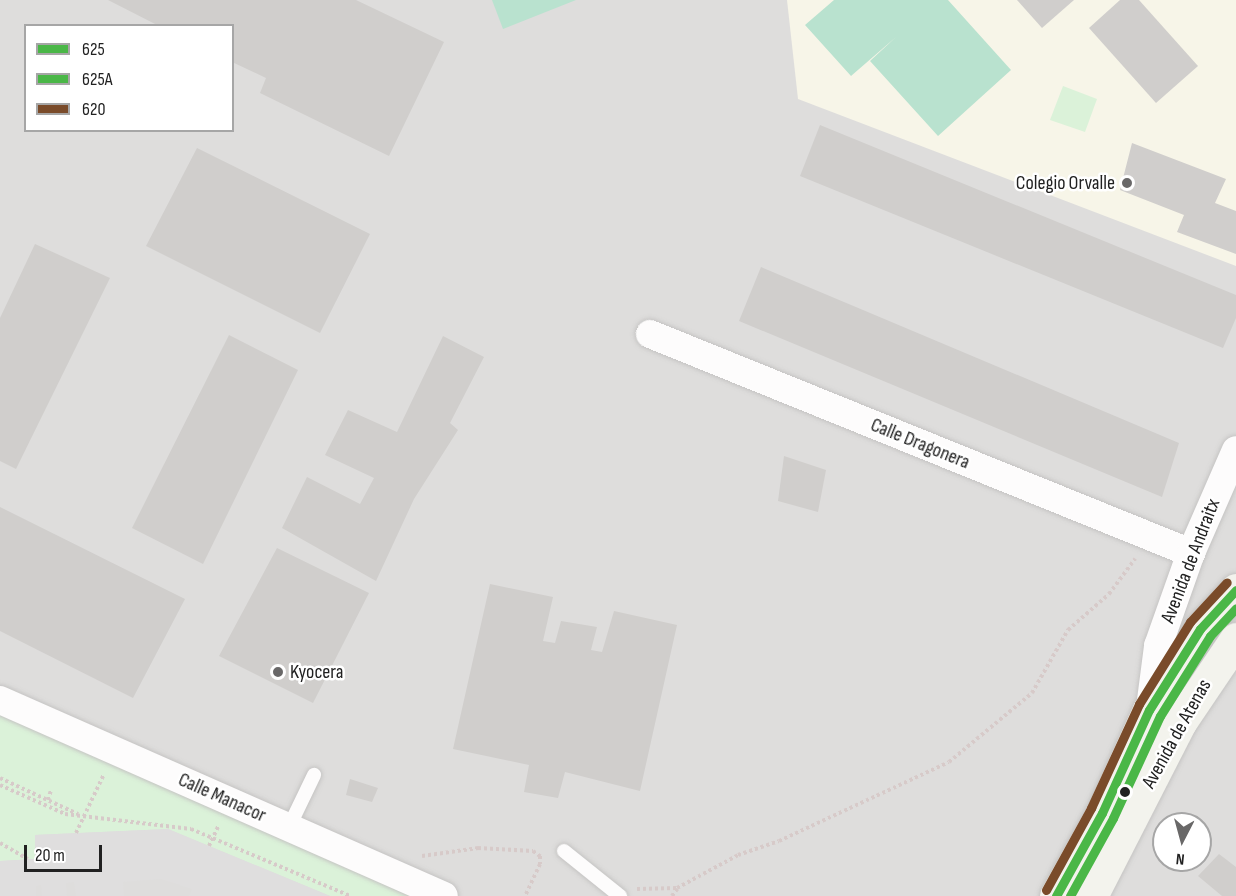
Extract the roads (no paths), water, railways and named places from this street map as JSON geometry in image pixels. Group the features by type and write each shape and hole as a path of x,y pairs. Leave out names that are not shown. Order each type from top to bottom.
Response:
{"main road":[{"name":"Avenida de Atenas","path":"1056,896 1102,813 1149,710 1200,629 1236,590"},
{"name":"Avenida de Atenas","path":"1091,896 1180,722 1236,639"}],"street":[{"name":"Calle Dragonera","path":"650,334 1179,548"},
{"name":"Avenida de Andraitx","path":"1149,710 1158,646 1179,548 1236,450"},
{"name":"Calle Manacor","path":"0,700 444,896"}],"lane":[{"path":"289,827 314,776"},
{"path":"564,851 620,896"}],"place":[{"name":"Colegio Orvalle","path":"1127,183"},
{"name":"Kyocera","path":"278,672"}]}
